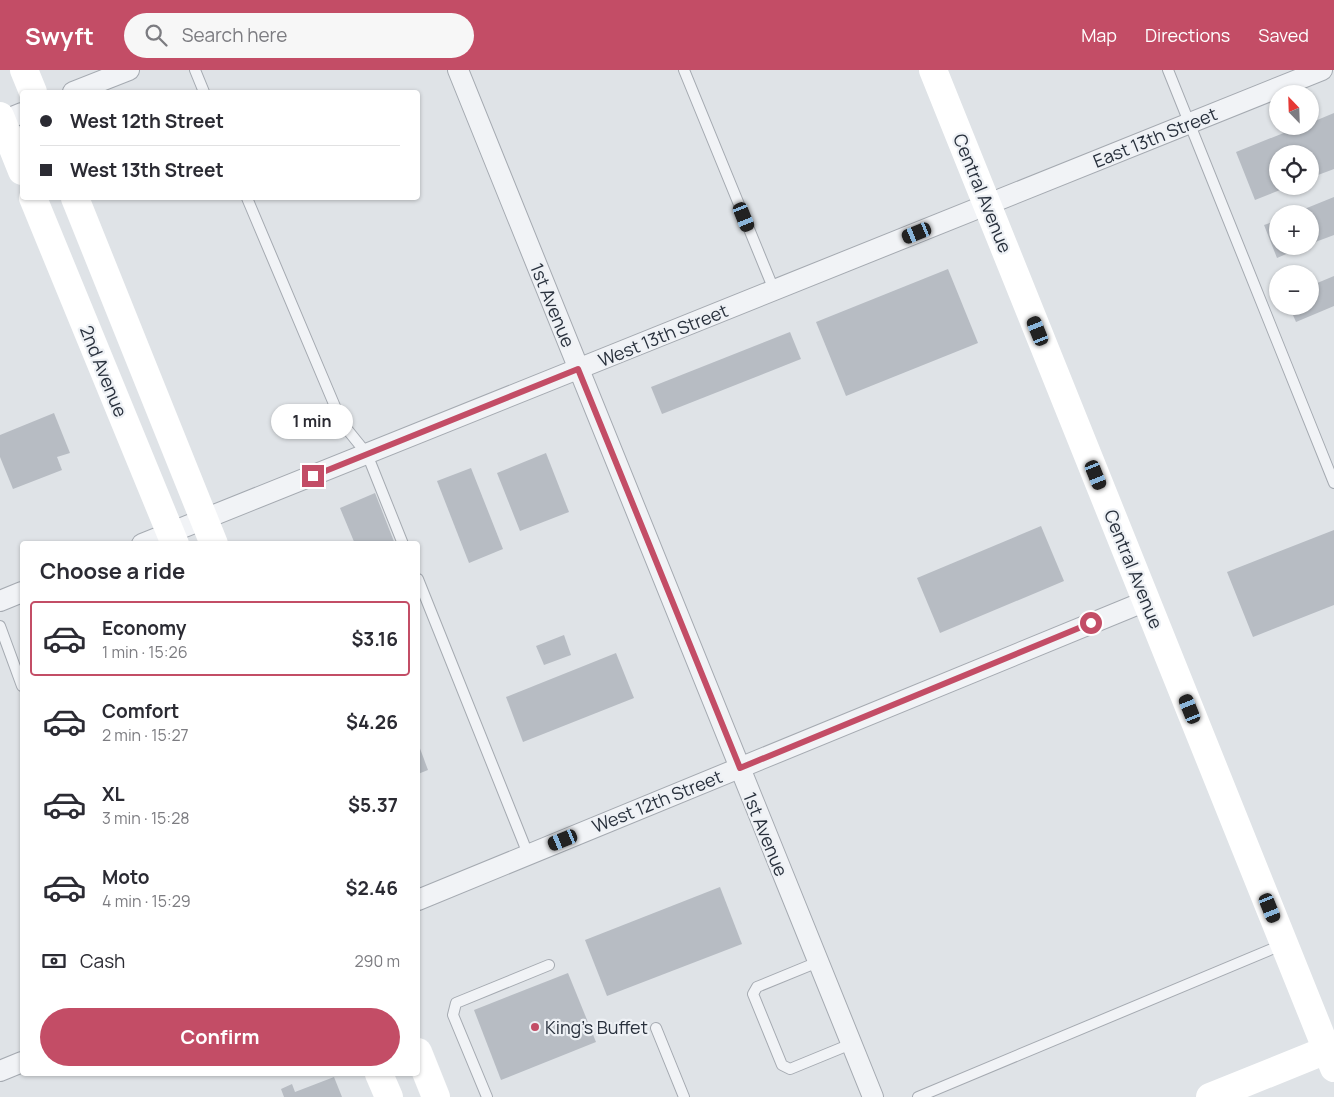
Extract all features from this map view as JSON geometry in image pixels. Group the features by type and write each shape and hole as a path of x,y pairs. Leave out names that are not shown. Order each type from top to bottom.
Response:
{"street":[{"path":"24,70 32,90"},
{"path":"78,90 129,70"},
{"name":"1st Avenue","path":"458,70 873,1097"},
{"name":"Central Avenue","path":"933,70 1284,944 1332,1055"},
{"name":"East 13th Street","path":"988,205 1322,70"},
{"path":"6,118 20,164"},
{"name":"2nd Avenue","path":"34,200 173,538"},
{"path":"76,200 209,531"},
{"name":"West 13th Street","path":"158,541 209,531 367,454 988,205"},
{"path":"0,601 20,593"},
{"name":"West 12th Street","path":"420,899 1146,601"},
{"path":"1210,1097 1332,1055"},
{"path":"420,1057 436,1097"},
{"path":"0,1071 20,1063"},
{"path":"381,1076 389,1097"}],"lane":[{"path":"194,70 203,90"},
{"path":"684,70 774,290"},
{"path":"1168,70 1334,483"},
{"path":"248,200 342,423 367,454 402,541"},
{"path":"420,584 528,854"},
{"path":"0,626 20,681"},
{"path":"918,1097 1284,944"},
{"path":"818,962 757,987 753,994 782,1065 790,1069 851,1044"},
{"path":"487,1097 453,1015 456,1004 549,965"},
{"path":"656,1028 684,1097"}],"building":[{"path":"1334,113 1334,169 1319,175 1319,145 1269,145 1269,194 1255,200 1236,152 1278,135 1319,135 1319,119"},
{"path":"1334,197 1334,235 1319,241 1319,205 1314,205"},
{"path":"1269,223 1269,238 1264,225"},
{"path":"948,269 978,343 846,396 816,322"},
{"path":"1334,276 1334,306 1319,312 1319,282"},
{"path":"1293,315 1313,315 1296,322"},
{"path":"790,332 801,359 662,414 651,387"},
{"path":"54,413 70,453 57,457 62,470 13,489 0,457 0,435"},
{"path":"546,453 569,512 520,531 497,473"},
{"path":"471,468 503,549 469,563 437,481"},
{"path":"375,493 394,541 354,541 340,508"},
{"path":"1041,526 1064,581 940,633 917,578"},
{"path":"1334,530 1334,605 1253,637 1227,572"},
{"path":"564,635 571,655 544,665 536,646"},
{"path":"616,653 634,698 523,742 506,697"},
{"path":"420,748 428,770 420,773"},
{"path":"720,887 742,944 607,996 585,940"},
{"path":"568,973 596,1042 501,1080 474,1010"},
{"path":"334,1077 342,1097 284,1097 281,1089 292,1084 295,1092"}],"place":[{"name":"King's Buffet","path":"535,1027"}],"route":[{"path":"313,476 578,369 740,768 1091,623"}]}
